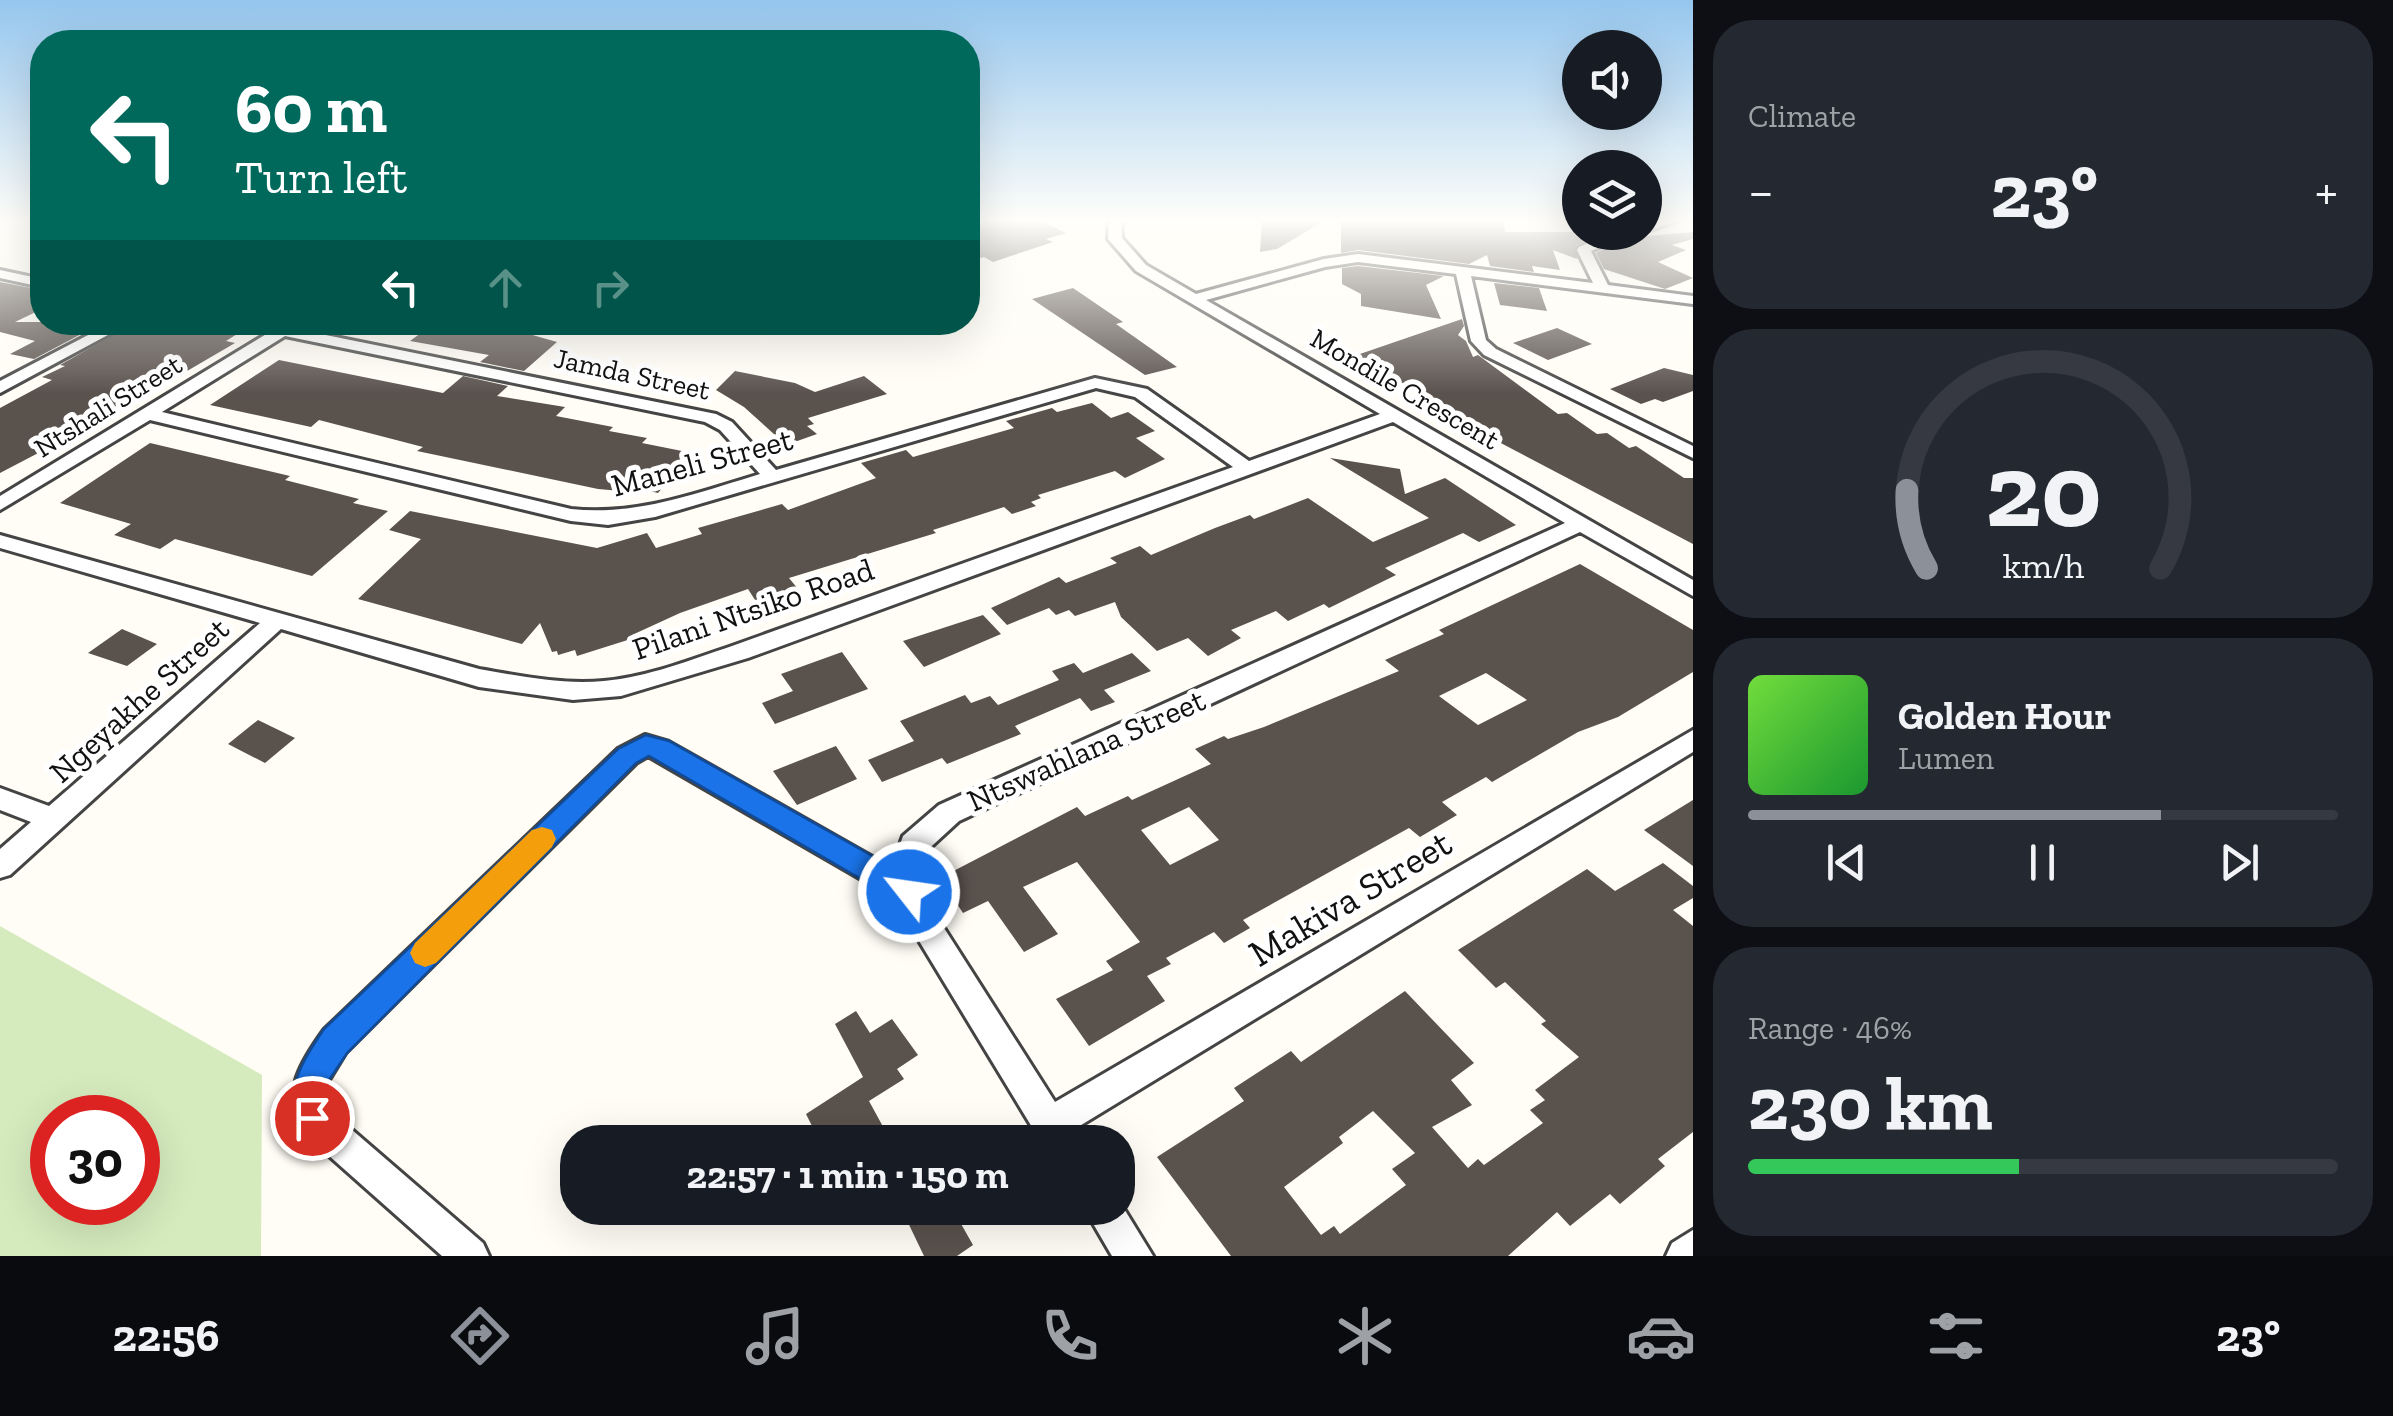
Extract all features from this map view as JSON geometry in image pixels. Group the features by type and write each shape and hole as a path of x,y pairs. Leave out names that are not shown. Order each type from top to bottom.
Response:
{"street":[{"name":"Mondile Crescent","path":"1160,278 1693,589"},
{"path":"1192,299 1274,278"},
{"path":"1464,278 1479,341 1490,352 1693,452"},
{"path":"1521,278 1693,300"},
{"path":"1597,278 1602,288"},
{"path":"4,383 99,335"},
{"name":"Ntshali Street","path":"0,504 276,335"},
{"name":"Jamda Street","path":"326,335 710,418 726,426 772,476"},
{"name":"Maneli Street","path":"147,414 590,518 648,513 1095,383 1118,385 1141,394 1248,468"},
{"name":"Pilani Ntsiko Road","path":"0,541 478,678 554,690 602,690 660,679 740,652 1395,415"},
{"name":"Ntswahlana Street","path":"1048,1125 916,912 905,857 912,841 948,812 1581,524"},
{"name":"Ngeyakhe Street","path":"0,866 276,621"},
{"name":"Makiva Street","path":"1069,1125 1693,740"},
{"path":"470,1256 312,1118 310,1079 336,1041 627,756 646,745 660,748 909,892"},
{"path":"0,799 54,819"},
{"path":"1113,1225 1134,1256"},
{"path":"1685,1256 1693,1249"}],"green space":[{"path":"0,926 262,1075 261,1256 0,1256"}],"building":[{"path":"1342,278 1441,278 1426,285 1441,319 1361,306 1361,294 1342,284"},
{"path":"1630,278 1692,278 1665,289"},
{"path":"0,282 30,288 30,315 15,322 30,322 30,335 79,335 34,359 10,354 35,341 0,332"},
{"path":"1494,283 1539,288 1547,311 1500,305"},
{"path":"1073,288 1123,322 1116,324 1177,367 1145,375 1032,299"},
{"path":"1462,319 1464,326 1458,335 1466,341 1473,357 1478,355 1558,414 1567,413 1597,434 1607,433 1629,448 1636,446 1684,478 1693,478 1693,544 1415,398 1424,395 1354,356"},
{"path":"1557,328 1592,344 1548,360 1513,343"},
{"path":"113,335 235,335 226,341 235,343 146,395 138,393 136,401 78,441 67,438 0,473 0,408 52,380 42,377 65,366 60,365"},
{"path":"418,335 532,335 557,342 524,371 480,362 489,355 410,341"},
{"path":"279,360 443,393 463,376 508,386 497,396 565,407 556,416 613,427 609,431 647,438 642,443 692,453 658,493 616,483 621,491 598,489 417,451 423,447 319,420 311,427 210,405"},
{"path":"1664,368 1693,375 1693,391 1663,402 1655,399 1641,404 1610,389"},
{"path":"735,371 795,383 815,392 864,376 887,394 808,418 814,424 807,426 817,434 786,445 744,407 716,390"},
{"path":"1092,403 1111,418 1128,412 1155,431 1136,438 1165,459 1125,478 1115,471 1038,495 1041,498 1031,502 1036,506 1012,514 1004,507 933,530 936,533 789,578 798,589 757,603 748,589 680,613 632,635 634,638 577,656 575,650 558,655 557,651 552,652 540,623 522,644 358,599 421,539 389,530 410,511 597,548 647,533 656,548 702,534 698,528 782,504 788,510 876,478 861,463 906,450 913,457 1014,428 1006,421 1052,408 1057,412"},
{"path":"150,443 290,476 285,480 359,499 353,503 388,511 312,576 175,539 160,549 114,535 131,524 60,503"},
{"path":"1330,458 1400,469 1405,494 1445,478 1516,525 1479,542 1463,533 1385,568 1396,575 1329,608 1324,604 1288,621 1276,611 1231,630 1241,638 1208,656 1188,638 1157,651 1121,617 1115,602 1075,616 1069,610 1056,615 1049,608 1007,625 991,608 1059,577 1066,583 1117,563 1110,558 1140,546 1151,555 1250,515 1254,519 1308,498 1373,542 1429,518"},
{"path":"1580,564 1693,630 1693,672 1618,717 1578,732 1492,782 1486,777 1442,802 1457,815 1420,837 1409,828 1243,920 1250,928 1224,943 1214,932 1166,958 1171,964 1147,976 1165,1001 1089,1046 1056,999 1113,970 1106,961 1140,942 1077,862 1023,887 1058,934 1024,952 988,901 963,913 940,878 1077,807 1085,816 1128,796 1132,800 1211,764 1195,749 1224,736 1228,739 1264,727 1399,671 1385,660 1444,634 1439,630","holes":["1486,673 1527,700 1478,725 1439,696","1189,807 1219,840 1170,865 1141,830"]},
{"path":"983,615 1001,634 924,667 903,641"},
{"path":"122,629 157,644 127,666 88,653"},
{"path":"842,652 868,689 775,724 762,703 793,691 781,674"},
{"path":"1132,653 1151,671 1104,690 1115,702 1091,711 1080,698 1015,726 1021,734 947,764 942,758 882,782 868,760 914,741 900,721 965,695 971,703 990,696 998,705 1059,680 1052,671 1074,663 1083,673"},
{"path":"258,720 295,738 265,763 228,744"},
{"path":"836,746 857,779 797,805 773,771"},
{"path":"1693,800 1693,866 1644,830"},
{"path":"1663,863 1693,886 1693,898 1673,910 1693,926 1693,1132 1658,1159 1665,1166 1620,1204 1610,1194 1570,1226 1557,1212 1508,1256 1231,1256 1157,1157 1244,1101 1234,1088 1291,1051 1301,1062 1405,991 1474,1063 1451,1080 1472,1105 1432,1127 1468,1168 1478,1159 1484,1165 1543,1123 1530,1110 1545,1100 1535,1090 1579,1057 1541,1024 1546,1021 1505,982 1496,988 1458,950 1587,869 1615,891","holes":["1373,1111 1415,1153 1392,1169 1406,1185 1340,1234 1334,1226 1321,1235 1284,1187 1343,1143 1339,1137"]},
{"path":"856,1011 870,1033 892,1019 918,1055 897,1069 904,1079 869,1101 882,1125 812,1125 806,1114 863,1077 835,1024"},
{"path":"909,1225 962,1225 973,1245 957,1256 924,1256"}],"slow traffic":[{"path":"425,953 542,839"}],"route":[{"path":"312,1118 310,1079 336,1041 627,756 646,745 660,748 909,892"}]}
